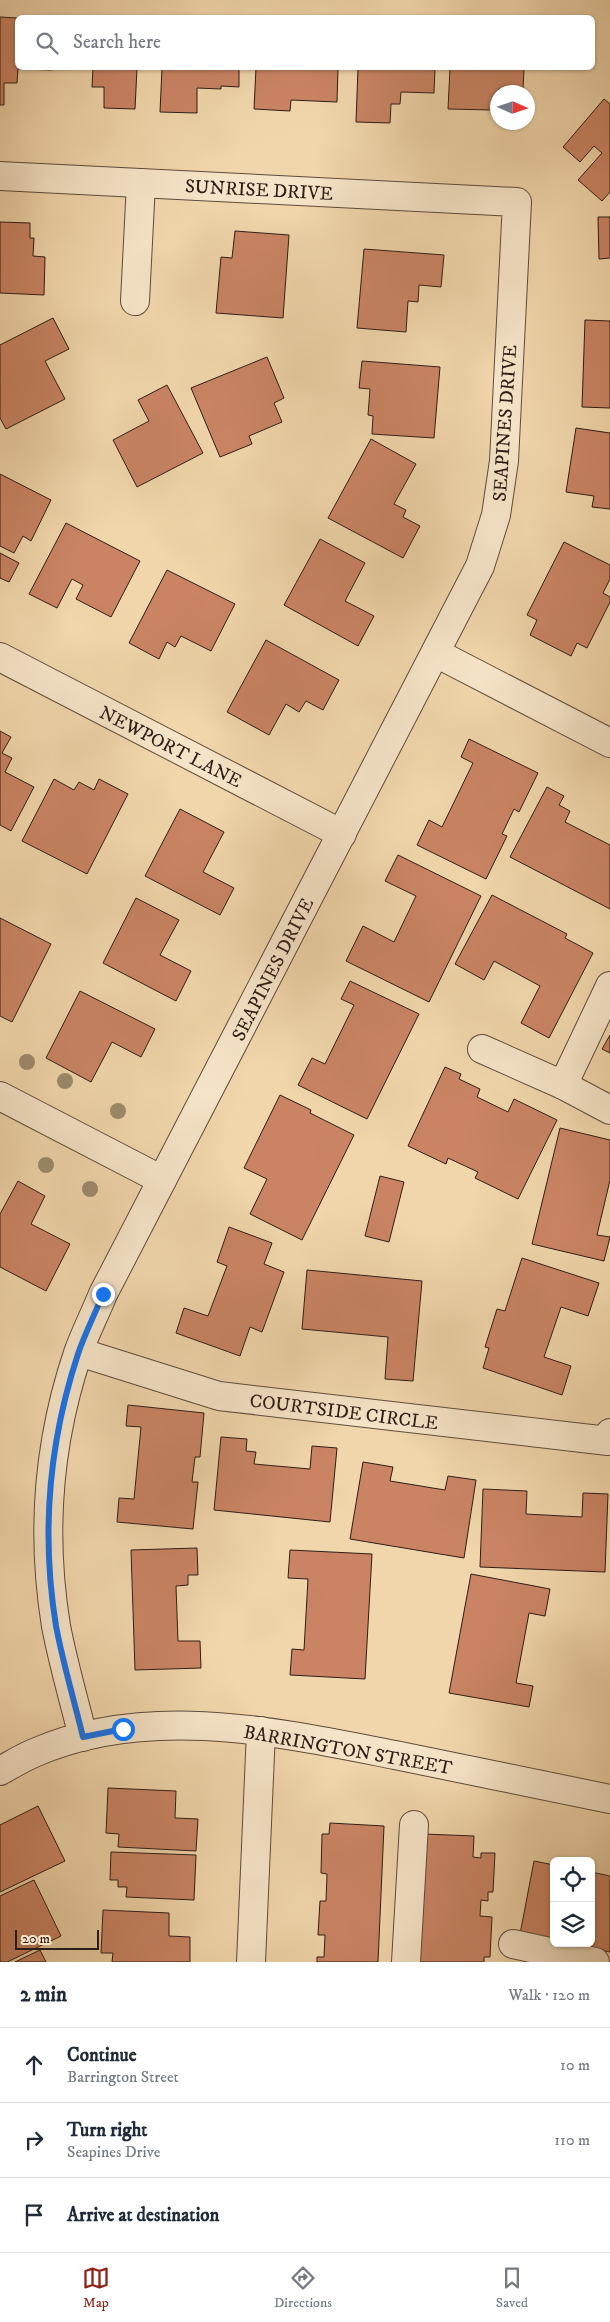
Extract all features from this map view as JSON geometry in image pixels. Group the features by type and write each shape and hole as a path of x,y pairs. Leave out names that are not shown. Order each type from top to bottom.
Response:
{"street":[{"name":"SUNRISE DRIVE","path":"0,176 517,202"},
{"path":"135,301 141,183"},
{"name":"SEAPINES DRIVE","path":"83,1737 57,1628 49,1572 48,1517 53,1453 64,1398 79,1352 103,1294 480,566 496,515 504,461 517,202"},
{"path":"436,653 610,744"},
{"name":"NEWPORT LANE","path":"0,657 342,834"},
{"path":"563,1085 610,986"},
{"path":"482,1049 563,1085 610,1110"},
{"path":"0,1096 162,1180"},
{"name":"COURTSIDE CIRCLE","path":"79,1352 219,1396 608,1441 610,1433"},
{"name":"BARRINGTON STREET","path":"0,1771 34,1753 83,1737 123,1729 182,1725 295,1735 610,1799"},
{"path":"251,1962 261,1731"},
{"path":"406,1962 414,1825"},
{"path":"512,1944 595,1962"}],"building":[{"path":"0,17 15,18 15,70 18,70 17,83 4,83 4,105 0,105"},
{"path":"93,70 137,70 135,109 104,108 104,87 92,87"},
{"path":"162,70 239,70 239,87 221,86 221,89 197,88 197,113 160,112"},
{"path":"256,70 338,70 337,102 291,100 290,111 254,109"},
{"path":"358,70 435,70 434,93 401,92 400,104 391,104 390,123 356,122"},
{"path":"450,70 524,70 523,85 490,85 490,110 448,109"},
{"path":"604,99 610,104 610,192 602,201 578,180 602,153 594,146 580,162 563,147"},
{"path":"598,217 610,217 610,258 599,259"},
{"path":"0,222 30,223 30,238 34,238 33,256 45,257 44,295 0,293"},
{"path":"235,231 289,235 283,318 216,313 221,257 232,258"},
{"path":"364,249 444,255 441,287 419,285 418,302 408,301 406,332 357,328"},
{"path":"53,318 69,349 45,361 65,399 6,429 0,418 0,345"},
{"path":"585,320 610,321 610,408 582,407"},
{"path":"267,357 284,398 274,403 282,422 249,436 252,444 220,457 191,388"},
{"path":"362,361 440,367 434,438 372,434 373,416 368,415 370,389 359,388"},
{"path":"167,385 203,453 137,487 113,440 149,421 138,400"},
{"path":"576,428 610,433 610,509 592,507 594,496 566,492"},
{"path":"371,439 416,464 394,504 406,510 403,517 420,526 403,558 328,518"},
{"path":"0,474 51,500 31,541 23,536 14,553 0,546"},
{"path":"66,523 140,561 111,617 76,599 83,585 72,579 57,608 29,594"},
{"path":"320,539 365,563 345,601 374,616 358,646 284,605"},
{"path":"564,542 610,565 610,579 603,593 610,597 610,602 587,648 577,643 571,656 530,635 537,620 527,615"},
{"path":"0,553 19,563 9,582 0,578"},
{"path":"167,570 235,604 211,651 181,636 175,647 167,642 159,659 129,643"},
{"path":"266,640 339,680 323,710 306,701 299,712 286,704 269,735 227,712"},
{"path":"0,731 11,737 2,753 12,758 5,772 34,787 11,831 0,825"},
{"path":"469,739 538,773 519,812 514,809 502,834 507,836 486,879 417,845 429,820 442,827 473,763 461,757"},
{"path":"54,779 74,790 79,782 94,790 99,779 128,794 87,874 22,841"},
{"path":"547,787 564,796 559,805 570,811 565,822 610,845 610,909 510,857"},
{"path":"180,809 224,832 203,872 234,888 220,915 145,876"},
{"path":"398,855 481,896 429,1002 346,961 363,926 394,942 416,896 385,881"},
{"path":"492,895 567,934 565,938 593,953 549,1038 521,1023 540,986 494,961 484,980 455,964"},
{"path":"136,898 179,920 160,955 191,971 176,1001 103,963"},
{"path":"0,918 51,944 12,1022 0,1016"},
{"path":"350,981 419,1014 367,1119 298,1085 312,1058 325,1064 354,1005 341,999"},
{"path":"80,991 155,1029 141,1057 112,1042 91,1082 46,1058"},
{"path":"610,1035 610,1053 602,1049"},
{"path":"445,1067 461,1074 459,1079 480,1089 477,1097 508,1112 514,1099 557,1120 518,1199 475,1178 478,1172 448,1158 446,1164 408,1146"},
{"path":"280,1095 311,1110 310,1113 354,1135 302,1240 250,1214 267,1179 244,1168"},
{"path":"560,1128 610,1140 610,1180 597,1235 610,1237 604,1261 532,1244"},
{"path":"380,1176 404,1182 389,1242 365,1236"},
{"path":"18,1181 45,1196 31,1224 70,1244 46,1291 0,1267 0,1214"},
{"path":"229,1227 272,1243 264,1264 284,1272 262,1332 250,1327 240,1356 176,1333 184,1308 208,1316 227,1266 217,1262"},
{"path":"522,1258 599,1283 588,1316 561,1307 544,1357 571,1366 562,1395 483,1368 489,1348 485,1347 497,1309 505,1311"},
{"path":"307,1270 422,1281 413,1381 385,1379 388,1337 302,1329"},
{"path":"128,1405 204,1413 200,1457 195,1457 192,1482 198,1482 193,1529 117,1522 119,1498 134,1499 141,1427 126,1426"},
{"path":"221,1437 247,1439 246,1451 256,1452 254,1464 310,1469 312,1446 337,1448 330,1522 214,1510"},
{"path":"363,1462 393,1467 390,1481 445,1490 448,1476 476,1480 464,1558 350,1539"},
{"path":"483,1489 527,1491 526,1514 582,1517 583,1493 608,1494 605,1572 480,1567"},
{"path":"197,1548 198,1575 188,1575 188,1585 176,1586 178,1641 200,1641 201,1668 135,1670 131,1550"},
{"path":"290,1550 372,1554 365,1679 290,1675 292,1649 304,1650 308,1579 288,1578"},
{"path":"471,1574 550,1589 545,1616 529,1613 516,1683 533,1686 529,1707 449,1693"},
{"path":"108,1788 176,1791 175,1818 198,1819 196,1851 118,1847 119,1834 106,1833"},
{"path":"38,1806 65,1861 0,1892 0,1825"},
{"path":"330,1823 384,1826 378,1962 317,1962 317,1957 324,1957 325,1935 318,1935 320,1901 326,1901 327,1874 321,1873 322,1834 329,1834"},
{"path":"424,1834 474,1836 473,1857 481,1858 481,1853 495,1853 493,1892 488,1892 488,1901 481,1900 480,1916 492,1917 490,1957 484,1957 484,1962 419,1962"},
{"path":"111,1852 196,1855 194,1900 126,1897 127,1887 118,1887 118,1880 110,1880"},
{"path":"534,1861 550,1864 550,1940 520,1934"},
{"path":"595,1873 610,1876 610,1952 586,1947 595,1947"},
{"path":"34,1880 61,1936 7,1962 0,1962 0,1896"},
{"path":"103,1910 169,1913 169,1936 190,1937 190,1962 112,1962 113,1953 101,1953"},
{"path":"40,1950 46,1962 15,1962"}],"route":[{"path":"103,1294 79,1352 64,1398 53,1453 48,1517 49,1572 57,1628 83,1737 123,1729"}]}
